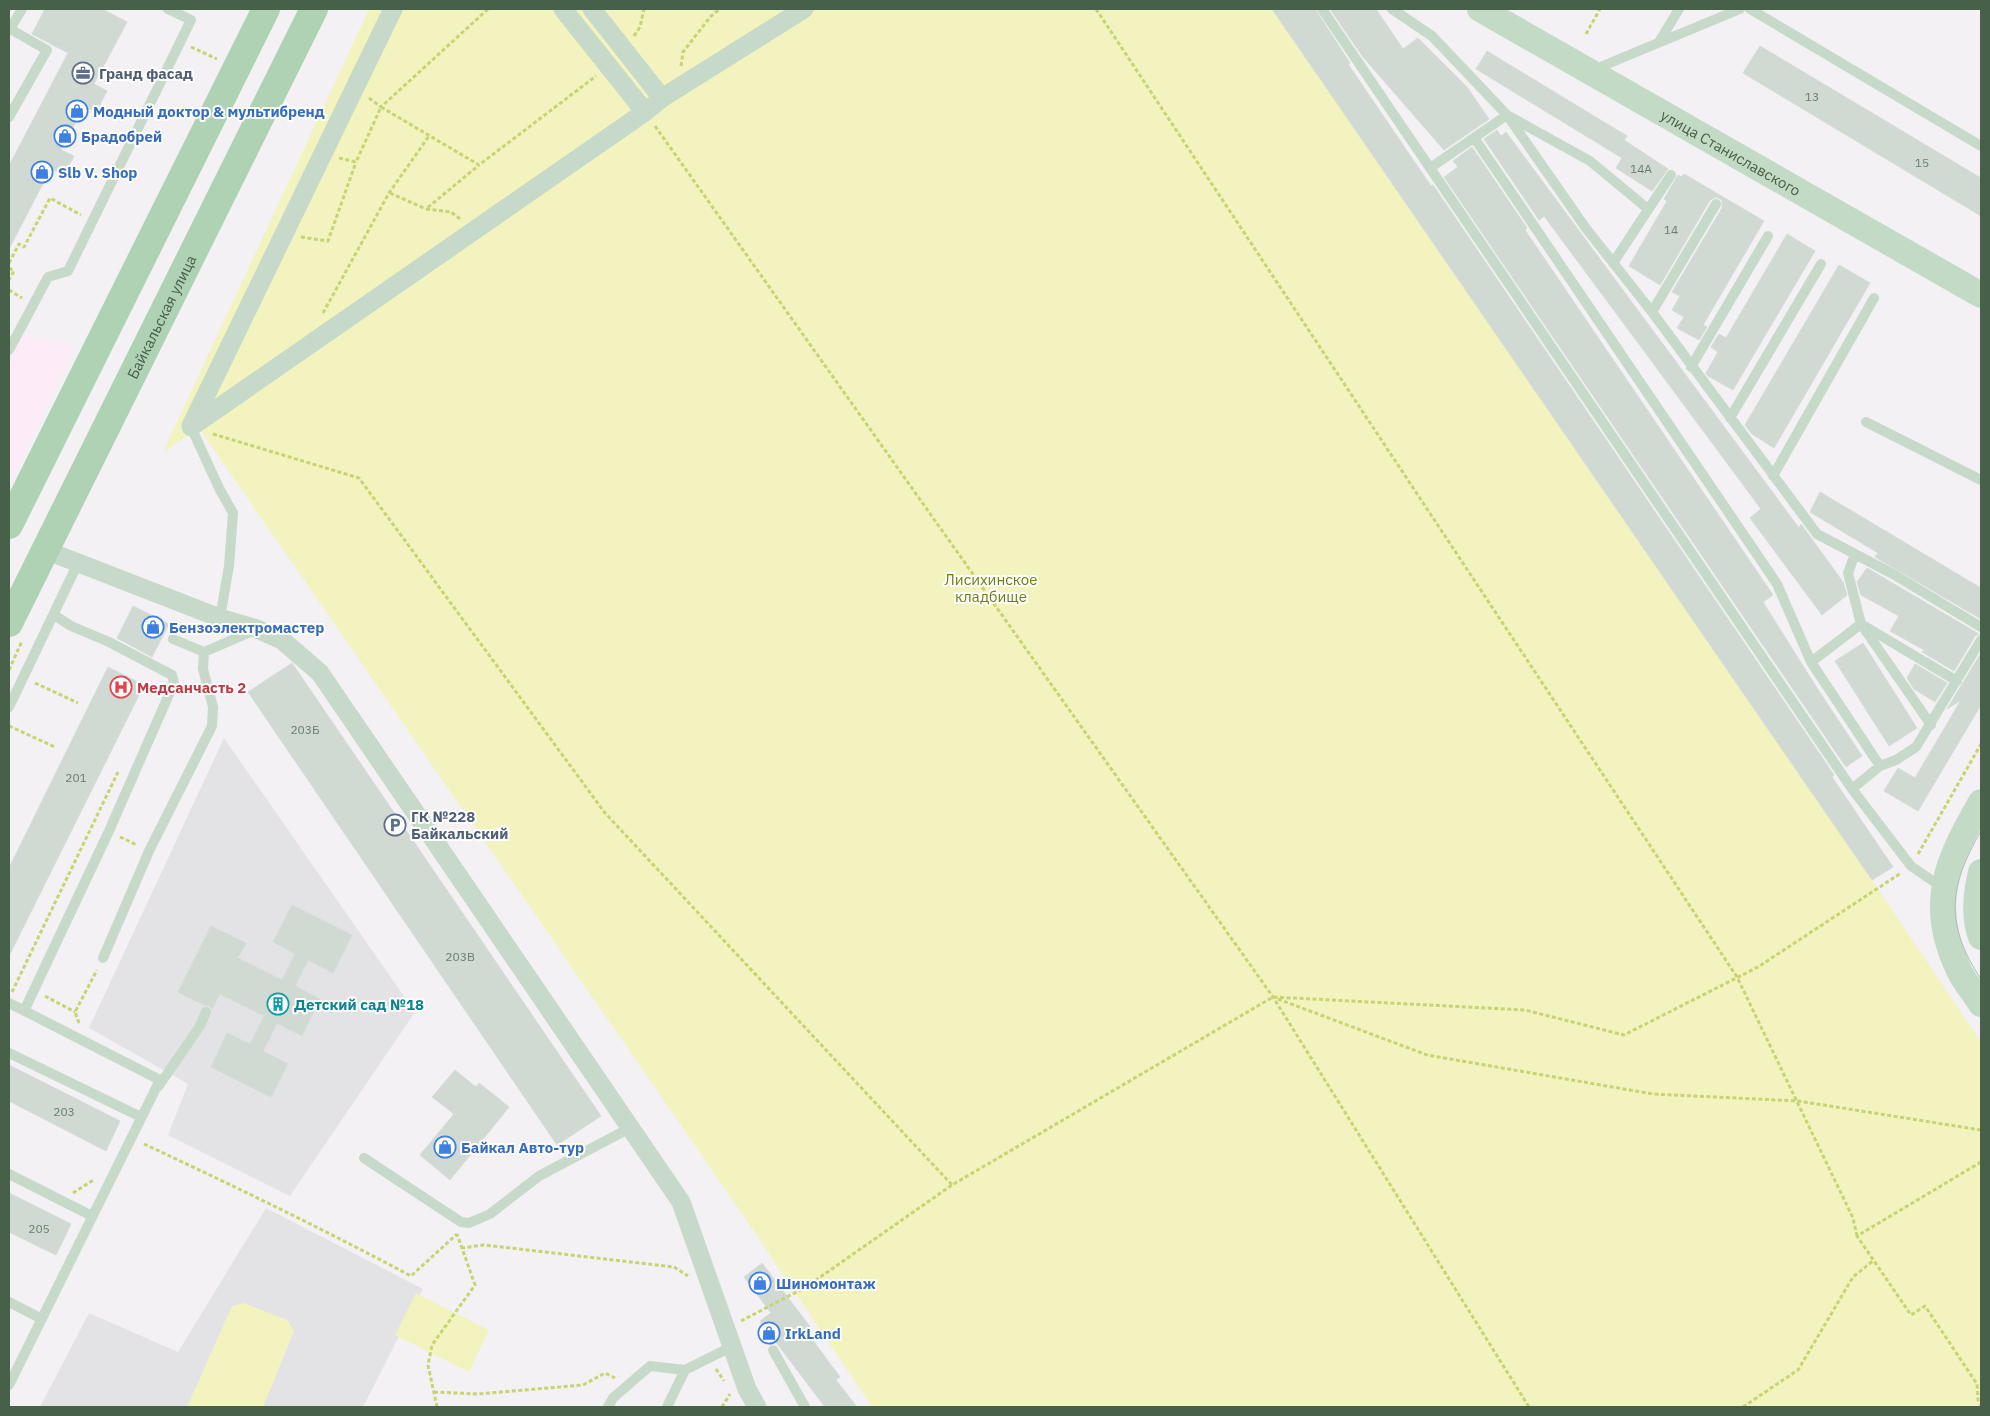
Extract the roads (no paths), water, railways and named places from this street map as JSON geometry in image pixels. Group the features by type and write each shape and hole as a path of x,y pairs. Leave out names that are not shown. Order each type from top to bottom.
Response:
{"main road":[{"path":"9,526 266,9"},
{"name":"Байкальская улица","path":"9,623 314,9"},
{"name":"улица Станиславского","path":"1480,9 1981,296"},
{"path":"1981,802 1950,862 1944,888 1942,916 1948,942 1958,970 1981,1004"},
{"path":"1981,872 1976,915 1981,937"}],"street":[{"path":"191,427 393,9"},
{"path":"563,9 645,112"},
{"path":"592,9 624,49 670,93"},
{"path":"191,427 670,93 804,9"},
{"path":"45,550 282,640 320,673 681,1202 728,1338 747,1389 757,1407"}],"lane":[{"path":"9,117 47,50 10,29 22,9"},
{"path":"9,350 48,277 68,271 191,20 168,9"},
{"path":"1322,9 1852,789 1911,866 1944,888"},
{"path":"1392,9 1432,36 1507,115 1585,227 1652,312 1691,367 1817,534 1893,574 1981,627"},
{"path":"1659,42 1679,9"},
{"path":"1590,72 1740,9"},
{"path":"1750,9 1981,146"},
{"path":"1430,168 1475,139 1507,115"},
{"path":"1507,115 1590,160 1648,209"},
{"path":"1475,139 1777,584 1812,662 1880,766"},
{"path":"1613,263 1671,175"},
{"path":"1652,312 1716,204"},
{"path":"1691,367 1768,236"},
{"path":"1730,418 1821,264"},
{"path":"1774,476 1874,298"},
{"path":"1866,422 1981,480"},
{"path":"191,427 219,488 233,513 229,566 220,618"},
{"path":"1855,554 1848,573 1862,624 1931,725"},
{"path":"9,706 78,564"},
{"path":"24,1010 109,831 174,683 172,675 109,642 71,626 54,615"},
{"path":"1812,662 1862,624"},
{"path":"1862,624 1957,681"},
{"path":"173,639 204,652 257,629"},
{"path":"1852,789 1880,766 1896,760 1916,747 1981,640"},
{"path":"103,958 149,850 212,726 213,707 203,668 204,652"},
{"path":"9,1003 160,1080 9,1385"},
{"path":"154,1092 200,1026 206,1012"},
{"path":"9,1053 141,1118"},
{"path":"364,1158 461,1222 468,1223 490,1214 539,1176 630,1128"},
{"path":"9,1174 92,1216"},
{"path":"9,1302 42,1320"},
{"path":"608,1407 613,1398 650,1366 685,1370 709,1358 728,1338"},
{"path":"772,1350 804,1407"},
{"path":"667,1407 685,1370"}],"tram line":[{"path":"1981,831 1962,870 1957,887 1955,905 1956,923 1961,940 1969,959 1981,979"}],"place":[{"name":"Гранд фасад","path":"83,73"},
{"name":"Модный доктор & мультибренд","path":"77,111"},
{"name":"Брадобрей","path":"65,136"},
{"name":"Slb V. Shop","path":"42,172"},
{"name":"Бензоэлектромастер","path":"153,627"},
{"name":"Медсанчасть 2","path":"121,687"},
{"name":"ГК №228 Байкальский","path":"395,825"},
{"name":"Детский сад №18","path":"278,1004"},
{"name":"Байкал Авто-тур","path":"445,1147"},
{"name":"Шиномонтаж","path":"760,1283"},
{"name":"IrkLand","path":"769,1333"}],"park label":[{"name":"Лисихинское кладбище","path":"991,588"}]}
